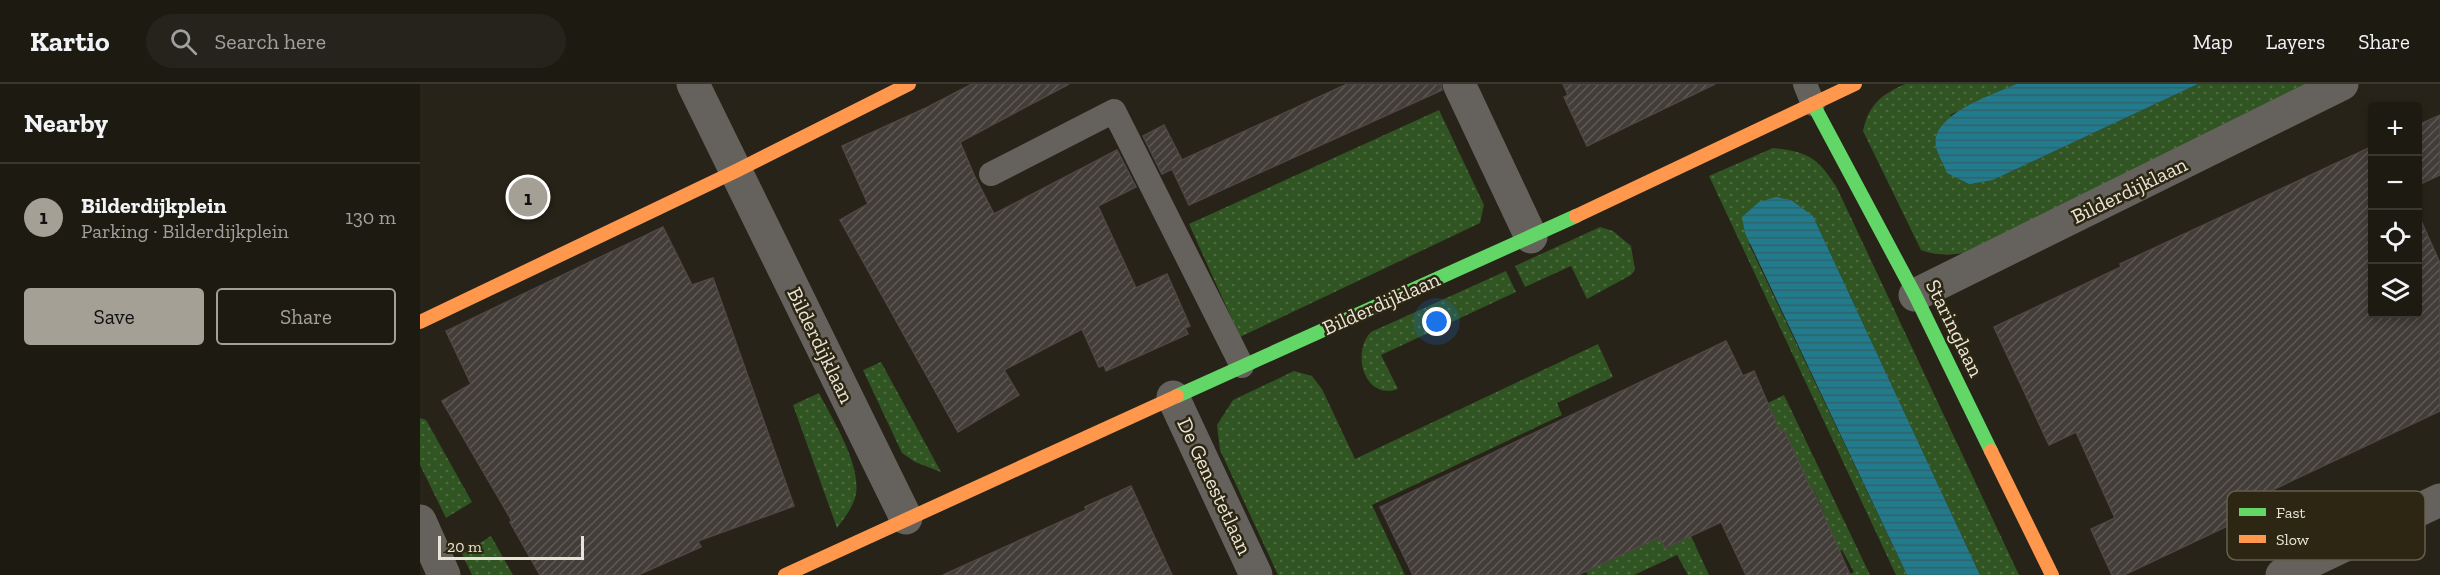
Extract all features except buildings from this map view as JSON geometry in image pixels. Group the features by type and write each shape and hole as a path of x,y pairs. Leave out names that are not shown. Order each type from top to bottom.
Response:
{"street":[{"name":"Bilderdijklaan","path":"693,84 906,518"},
{"path":"420,322 736,171 909,84"},
{"path":"1459,84 1531,237"},
{"name":"Bilderdijklaan","path":"785,575 1173,397 1531,237 1809,94 1855,84"},
{"name":"Bilderdijklaan","path":"1915,296 2342,84"},
{"name":"Staringlaan","path":"1809,94 1915,296 2052,575"},
{"name":"De Genestetlaan","path":"1173,397 1256,575"},
{"path":"2425,507 2440,500"},
{"path":"420,521 444,575"},
{"path":"2282,575 2314,560"}],"lane":[{"path":"991,174 1114,111 1242,366"}],"green space":[{"path":"1905,84 2016,84 1950,115 1993,180 2198,84 2306,84 1966,253 1949,255 1921,250 1863,131 1869,114 1877,102 1889,92"},
{"path":"1439,110 1484,205 1480,223 1240,337 1189,224"},
{"path":"1773,148 1796,152 1811,158 1818,163 1837,188 2019,575 1980,575 1813,216 1749,244 1907,575 1896,575 1709,176"},
{"path":"1600,227 1613,231 1631,246 1635,270 1631,275 1587,299 1571,266 1525,287 1515,266"},
{"path":"1506,271 1516,292 1381,355 1398,389 1386,391 1369,382 1364,372 1362,351 1371,332"},
{"path":"1598,344 1613,377 1557,403 1562,415 1372,505 1405,575 1278,575 1220,450 1217,425 1233,400 1294,371 1312,376 1322,389 1355,459"},
{"path":"881,362 941,472 915,462 902,453 863,370"},
{"path":"819,393 846,446 855,475 854,501 837,528 793,405"},
{"path":"1784,395 1870,575 1848,575 1854,572 1842,550 1830,555 1812,519 1824,513 1814,490 1800,496 1784,431 1771,436 1758,408"},
{"path":"420,418 426,420 472,502 446,518 420,465"},
{"path":"491,536 513,575 472,575 462,554"},
{"path":"1691,536 1709,575 1688,575 1677,555 1634,575 1588,575 1586,572 1659,537 1666,548"}],"water":[{"path":"2016,84 2198,84 1993,180 1969,184 1947,173 1936,147 1937,135 1943,125 1965,107"},
{"path":"1776,197 1791,200 1813,216 1980,575 1907,575 1745,233 1742,217 1759,202"}],"traffic: fast":[{"path":"1813,104 1915,295 1991,451"},
{"path":"1177,396 1576,216"}],"traffic: slow":[{"path":"420,322 736,171 909,84"},
{"path":"1576,216 1855,84"},
{"path":"785,575 1177,396"},
{"path":"1991,451 2052,575"}],"place":[{"name":"Bilderdijkplein","path":"528,197"}]}
